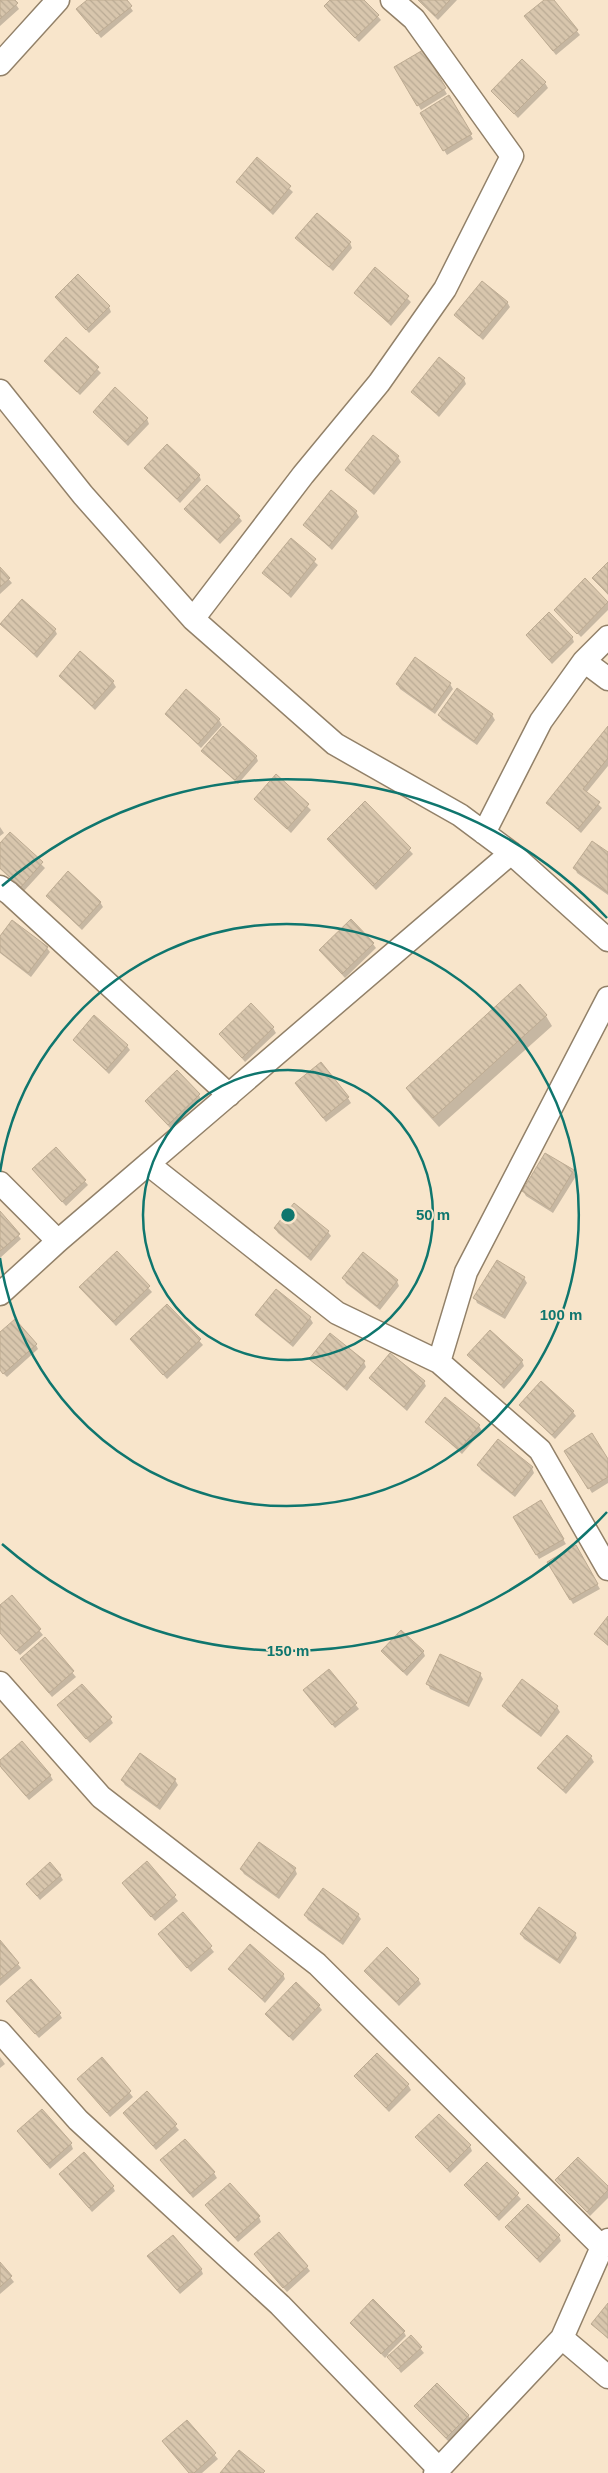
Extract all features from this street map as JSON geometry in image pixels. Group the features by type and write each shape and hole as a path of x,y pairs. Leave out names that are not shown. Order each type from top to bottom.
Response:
{"street":[{"path":"0,64 58,0"},
{"path":"193,619 303,475 379,383 445,289 512,156 414,19 392,0"},
{"path":"0,391 83,495 193,619 335,744 460,815 511,853 608,940"},
{"path":"484,833 541,721 584,661 608,637"},
{"path":"584,661 608,679"},
{"path":"0,1294 58,1241 511,853"},
{"path":"0,887 9,893 229,1095"},
{"path":"439,1362 466,1272 608,998"},
{"path":"148,1164 337,1314 439,1362 540,1450 608,1569"},
{"path":"0,1183 58,1241"},
{"path":"0,1683 101,1797 317,1964 605,2243 562,2338 437,2471 280,2305 78,2120 0,2032"},
{"path":"562,2338 608,2377"}],"building":[{"path":"0,0 15,0 18,3 0,19"},
{"path":"87,0 127,0 132,6 97,34 76,9"},
{"path":"330,0 364,0 379,15 355,38 324,6"},
{"path":"418,0 450,0 435,16"},
{"path":"544,0 554,0 578,30 553,51 524,16"},
{"path":"423,50 446,88 417,106 394,67"},
{"path":"522,59 546,82 514,114 491,91"},
{"path":"449,95 472,134 443,151 420,113"},
{"path":"257,157 291,186 270,211 236,182"},
{"path":"317,213 351,242 329,267 295,238"},
{"path":"375,267 409,296 388,322 354,293"},
{"path":"78,274 110,306 86,330 55,297"},
{"path":"482,281 508,302 479,336 454,315"},
{"path":"66,337 99,367 77,392 44,361"},
{"path":"439,357 465,378 436,413 411,392"},
{"path":"115,387 148,418 125,442 93,412"},
{"path":"373,435 399,456 371,491 345,470"},
{"path":"167,444 200,475 177,499 144,468"},
{"path":"207,485 240,516 217,540 184,509"},
{"path":"331,490 357,511 329,546 303,525"},
{"path":"291,538 316,559 288,594 262,573"},
{"path":"608,562 608,594 592,578"},
{"path":"0,567 10,578 0,587"},
{"path":"585,578 608,602 577,634 554,610"},
{"path":"22,599 56,629 34,654 0,624"},
{"path":"549,612 573,637 549,660 526,635"},
{"path":"80,651 114,681 92,706 59,676"},
{"path":"415,657 451,683 432,710 396,684"},
{"path":"457,688 493,714 474,741 438,715"},
{"path":"186,689 220,719 198,744 165,714"},
{"path":"223,726 257,756 235,780 201,751"},
{"path":"608,726 608,758 583,789 600,802 578,829 546,803"},
{"path":"276,774 309,804 287,829 254,799"},
{"path":"365,801 411,848 373,886 327,839"},
{"path":"10,832 43,862 21,887 0,868 0,843"},
{"path":"592,841 608,852 608,893 573,868"},
{"path":"68,871 101,902 79,926 46,896"},
{"path":"351,919 374,943 342,974 319,950"},
{"path":"12,920 48,947 28,973 0,952 0,936"},
{"path":"520,984 547,1015 433,1118 406,1088"},
{"path":"251,1003 274,1027 242,1058 219,1034"},
{"path":"94,1015 128,1045 106,1070 73,1040"},
{"path":"321,1062 349,1097 323,1118 295,1083"},
{"path":"177,1070 200,1094 168,1125 145,1101"},
{"path":"56,1147 86,1180 62,1202 32,1169"},
{"path":"545,1153 574,1170 550,1209 522,1191"},
{"path":"294,1203 329,1231 308,1257 274,1228"},
{"path":"0,1211 20,1234 0,1251"},
{"path":"117,1251 150,1286 113,1322 79,1287"},
{"path":"363,1252 398,1280 377,1306 342,1278"},
{"path":"497,1260 525,1277 502,1315 473,1298"},
{"path":"276,1289 311,1317 290,1343 255,1315"},
{"path":"167,1304 201,1339 163,1375 130,1339"},
{"path":"15,1319 37,1344 3,1374 0,1370 0,1332"},
{"path":"490,1330 523,1360 501,1385 467,1355"},
{"path":"330,1333 365,1361 344,1387 309,1359"},
{"path":"390,1353 425,1381 404,1407 369,1378"},
{"path":"541,1381 574,1411 552,1435 519,1405"},
{"path":"445,1397 480,1425 459,1450 425,1422"},
{"path":"592,1433 608,1459 608,1477 588,1489 564,1451"},
{"path":"498,1439 533,1467 512,1493 477,1465"},
{"path":"541,1500 564,1539 536,1555 513,1517"},
{"path":"576,1545 598,1584 570,1600 547,1562"},
{"path":"12,1595 41,1629 16,1651 0,1633 0,1605"},
{"path":"608,1616 608,1645 594,1634"},
{"path":"401,1630 424,1651 403,1672 381,1651"},
{"path":"45,1637 74,1671 49,1693 20,1659"},
{"path":"440,1654 481,1673 467,1703 426,1684"},
{"path":"329,1669 357,1703 332,1725 303,1690"},
{"path":"522,1679 558,1706 538,1733 502,1706"},
{"path":"82,1684 112,1717 86,1739 57,1705"},
{"path":"567,1735 592,1756 563,1790 537,1768"},
{"path":"22,1741 51,1775 26,1796 0,1766 0,1760"},
{"path":"140,1753 176,1779 157,1806 121,1780"},
{"path":"259,1842 296,1868 276,1895 240,1869"},
{"path":"147,1861 176,1895 151,1917 122,1883"},
{"path":"50,1862 61,1875 37,1896 26,1884"},
{"path":"323,1888 359,1914 340,1941 304,1915"},
{"path":"539,1907 576,1933 557,1960 520,1934"},
{"path":"183,1912 212,1946 187,1968 158,1934"},
{"path":"0,1940 19,1963 0,1979"},
{"path":"250,1944 284,1974 262,1999 228,1969"},
{"path":"387,1947 419,1979 396,2002 364,1971"},
{"path":"31,1979 61,2013 35,2034 6,2001"},
{"path":"296,1982 320,2005 289,2037 265,2014"},
{"path":"377,2053 409,2084 386,2108 354,2076"},
{"path":"102,2057 131,2091 107,2113 77,2079"},
{"path":"147,2091 177,2124 153,2146 123,2113"},
{"path":"42,2109 72,2143 47,2165 17,2131"},
{"path":"439,2114 471,2145 447,2169 415,2137"},
{"path":"185,2139 215,2172 190,2194 160,2160"},
{"path":"84,2152 114,2186 89,2208 59,2174"},
{"path":"578,2157 608,2186 608,2190 587,2212 555,2180"},
{"path":"487,2162 519,2193 496,2217 464,2185"},
{"path":"230,2183 260,2216 235,2238 205,2205"},
{"path":"528,2204 560,2235 537,2259 505,2227"},
{"path":"279,2232 308,2266 283,2288 254,2254"},
{"path":"173,2235 202,2269 177,2290 147,2256"},
{"path":"0,2262 12,2276 0,2287"},
{"path":"373,2299 405,2331 381,2354 350,2323"},
{"path":"608,2303 608,2338 591,2324"},
{"path":"411,2335 422,2347 398,2369 387,2357"},
{"path":"437,2383 469,2415 446,2438 414,2406"},
{"path":"187,2420 216,2453 194,2473 189,2473 162,2441"},
{"path":"239,2450 265,2471 263,2473 220,2473"}]}
